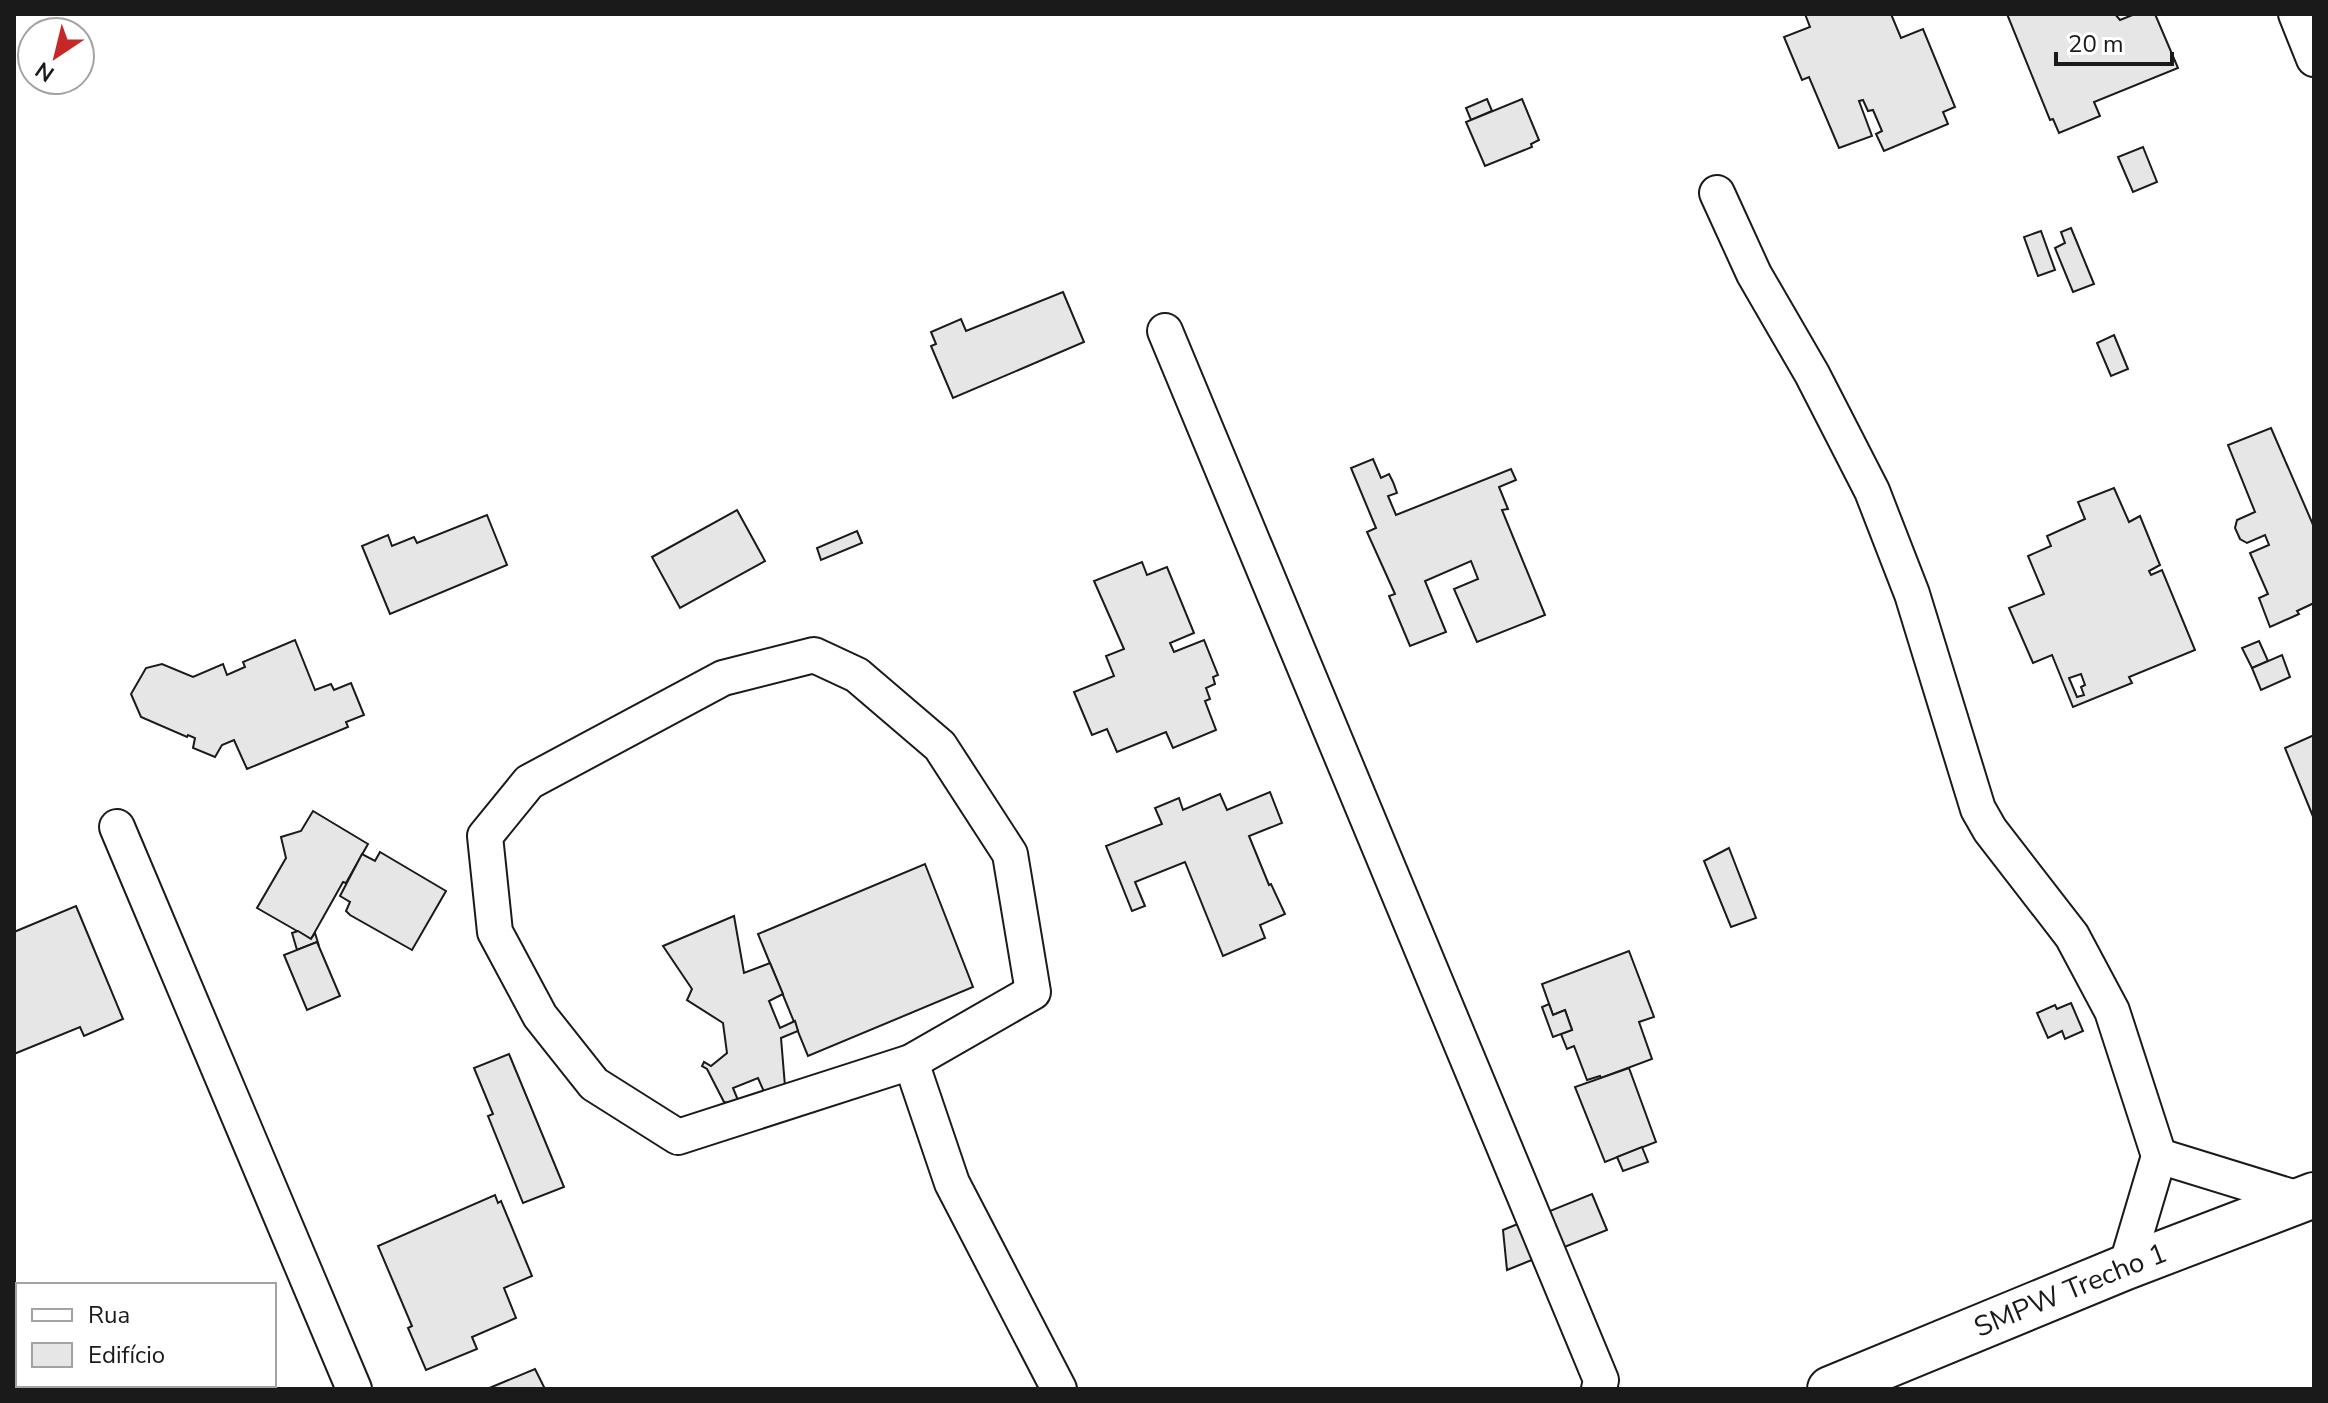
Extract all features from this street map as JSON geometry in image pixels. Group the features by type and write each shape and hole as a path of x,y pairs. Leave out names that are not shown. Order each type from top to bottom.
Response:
{"street":[{"path":"2296,14 2314,59"},
{"path":"1717,193 1754,274 1812,374 1872,491 1912,594 1978,809 1990,830 2072,936 2112,1011 2159,1156 2126,1267"},
{"path":"1165,331 1604,1386"},
{"path":"814,655 857,675 940,746 1010,854 1033,992 911,1062 678,1137 594,1084 540,1016 495,932 485,836 529,782 723,678 814,655"},
{"path":"117,827 354,1389"},
{"path":"911,1062 952,1183 1059,1389"},
{"path":"2159,1156 2308,1197"},
{"name":"SMPW Trecho 1","path":"1830,1389 2126,1267 2308,1197"}],"building":[{"path":"1805,14 1891,14 1901,38 1923,29 1955,107 1943,112 1948,124 1884,151 1876,134 1882,131 1873,110 1868,111 1863,100 1859,101 1872,136 1839,148 1809,77 1802,80 1784,37 1810,27"},
{"path":"2007,14 2115,14 2120,20 2135,14 2155,14 2178,68 2094,102 2100,116 2059,133 2053,119 2050,120"},
{"path":"1487,99 1492,111 1471,120 1466,108"},
{"path":"1522,99 1539,140 1531,144 1532,147 1485,166 1466,122"},
{"path":"2143,147 2157,182 2133,192 2118,157"},
{"path":"2071,228 2094,284 2073,292 2055,248 2065,243 2061,232"},
{"path":"2041,231 2055,270 2038,276 2024,237"},
{"path":"1063,292 1084,342 953,398 931,346 936,344 931,332 961,319 966,331"},
{"path":"2114,335 2128,369 2111,376 2097,343"},
{"path":"2271,428 2314,527 2314,603 2297,611 2299,614 2270,627 2259,598 2268,594 2250,553 2269,545 2265,535 2247,543 2240,539 2235,528 2237,520 2255,512 2228,445"},
{"path":"1373,459 1381,478 1389,474 1393,482 1397,493 1388,496 1396,515 1511,469 1516,480 1499,487 1508,509 1502,510 1545,615 1477,642 1454,589 1478,579 1471,561 1425,581 1446,632 1410,646 1389,596 1395,594 1367,532 1376,528 1351,468"},
{"path":"2114,488 2129,522 2140,516 2160,565 2149,571 2151,575 2162,570 2195,650 2129,677 2132,683 2073,707 2052,655 2033,663 2009,608 2044,594 2028,556 2051,546 2047,536 2085,519 2078,502","holes":["2081,674 2085,685 2081,687 2084,695 2077,697 2069,678"]},
{"path":"737,510 765,561 680,608 652,557"},
{"path":"487,515 507,565 390,614 362,546 388,535 392,546 414,537 417,543"},
{"path":"857,531 862,543 821,560 817,548"},
{"path":"1142,562 1147,575 1167,567 1194,633 1170,643 1174,652 1204,640 1218,675 1213,677 1215,684 1206,688 1210,699 1205,701 1216,730 1173,748 1166,732 1117,752 1107,729 1092,735 1074,692 1114,676 1106,656 1124,649 1094,581"},
{"path":"295,640 315,690 331,684 334,690 351,683 364,715 346,722 348,727 247,769 234,740 222,745 215,757 193,748 195,738 141,717 131,694 146,668 162,664 193,677 223,664 227,675 245,667 243,662"},
{"path":"2259,641 2268,661 2252,668 2242,648"},
{"path":"2282,655 2290,677 2261,690 2252,668"},
{"path":"2314,735 2314,819 2285,748"},
{"path":"1270,792 1282,823 1249,836 1285,914 1260,925 1265,938 1223,956 1185,862 1135,882 1145,906 1132,911 1106,846 1162,824 1155,808 1179,798 1183,810 1220,794 1227,810"},
{"path":"313,811 368,844 311,939 257,908 286,858 281,837 301,831"},
{"path":"1729,848 1756,918 1731,927 1704,861"},
{"path":"380,852 446,891 412,950 350,915 346,911 350,902 340,896 362,854 375,861"},
{"path":"925,864 973,987 808,1056 758,934"},
{"path":"76,906 123,1019 84,1036 80,1027 14,1054 14,932"},
{"path":"734,916 744,973 770,963 783,994 769,1001 780,1028 795,1021 798,1031 781,1038 785,1086 765,1094 758,1078 733,1088 740,1105 724,1102 707,1069 702,1066 704,1062 711,1066 727,1053 723,1023 687,1000 692,989 663,946"},
{"path":"298,931 311,939 315,933 319,946 317,942 297,950 292,933"},
{"path":"317,942 340,996 307,1010 284,955"},
{"path":"1629,951 1654,1017 1639,1022 1652,1059 1601,1078 1587,1080 1574,1046 1567,1049 1561,1034 1572,1030 1565,1010 1553,1015 1542,984"},
{"path":"2071,1003 2083,1031 2065,1039 2062,1031 2048,1038 2037,1013 2055,1005 2057,1009"},
{"path":"1549,1004 1553,1015 1565,1010 1572,1030 1553,1037 1542,1007"},
{"path":"509,1054 564,1187 523,1203 488,1116 493,1114 474,1068"},
{"path":"1629,1068 1656,1142 1605,1162 1575,1087"},
{"path":"1642,1147 1648,1162 1623,1171 1617,1157"},
{"path":"1592,1194 1607,1230 1507,1270 1503,1230"},
{"path":"495,1195 498,1203 501,1201 532,1276 504,1288 516,1318 472,1337 477,1349 426,1370 408,1328 412,1326 378,1246"},
{"path":"535,1369 545,1389 487,1389"},
{"path":"74,1387 124,1389 75,1389"},
{"path":"148,1387 269,1389 148,1389"}]}
